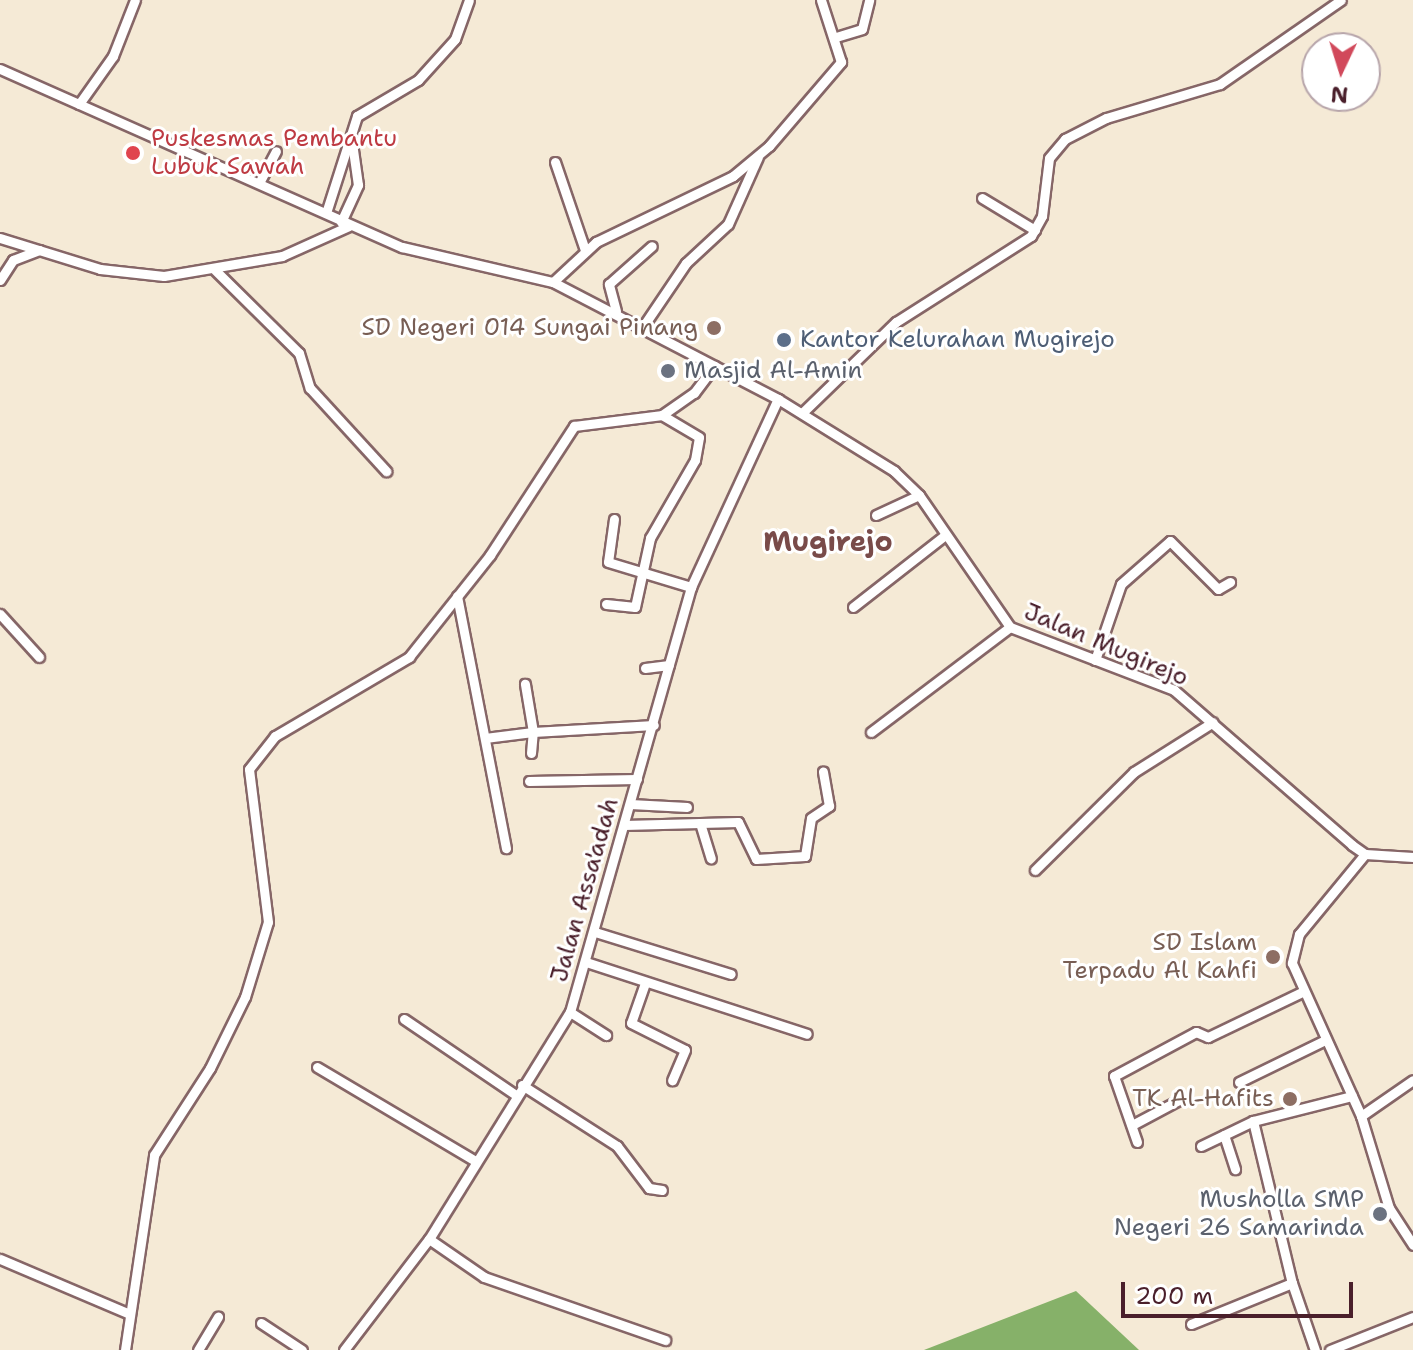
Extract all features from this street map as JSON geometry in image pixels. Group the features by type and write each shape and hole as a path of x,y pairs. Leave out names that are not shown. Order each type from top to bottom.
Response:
{"street":[{"path":"79,104 113,56 135,0"},
{"path":"326,213 350,133 368,107 418,80 455,39 469,0"},
{"path":"644,325 686,263 728,224 758,157 839,66 836,37 821,0"},
{"path":"836,37 862,29 869,0"},
{"path":"802,413 896,322 1011,254 1035,230 1046,167 1065,139 1106,118 1220,84 1341,0"},
{"name":"Jalan Mugirejo","path":"0,69 345,224 445,261 553,282 644,325 778,399 919,495 1010,627 1174,690 1365,854"},
{"path":"0,238 120,273 215,270 282,256 345,224 358,185 350,133"},
{"path":"259,183 276,151"},
{"path":"553,282 585,250 758,157"},
{"path":"555,162 585,250"},
{"path":"982,198 1035,230"},
{"path":"616,311 609,284 652,246"},
{"path":"0,280 13,260 39,250"},
{"path":"215,270 299,353 310,388 386,471"},
{"path":"125,1350 127,1313 154,1155 210,1068 245,997 268,922 249,769 275,736 409,657 457,596 574,426 662,415 694,393 714,366"},
{"name":"Jalan Assa'adah","path":"344,1350 429,1239 570,1012 691,587 778,399"},
{"path":"606,604 635,607 641,568 700,441 662,415"},
{"path":"876,515 919,495"},
{"path":"614,519 606,558 691,587"},
{"path":"853,607 945,535"},
{"path":"1095,660 1121,584 1170,541 1218,589 1230,582"},
{"path":"457,596 506,848"},
{"path":"0,614 39,657"},
{"path":"871,732 1010,627"},
{"path":"645,668 669,665"},
{"path":"525,684 533,732 531,753"},
{"path":"1035,870 1134,772 1213,722"},
{"path":"485,738 654,725"},
{"path":"624,825 741,823 756,859 805,856 811,818 829,806 823,772"},
{"path":"529,781 637,779"},
{"path":"630,804 687,807"},
{"path":"700,823 711,858"},
{"path":"1413,857 1365,854 1299,934 1292,963 1323,1041 1361,1116 1381,1189 1413,1245"},
{"path":"595,932 731,974"},
{"path":"586,962 807,1034"},
{"path":"645,983 631,1023 685,1050 672,1080"},
{"path":"1137,1142 1114,1076 1196,1032 1208,1037 1302,992"},
{"path":"570,1012 606,1035"},
{"path":"404,1019 516,1095"},
{"path":"1239,1082 1323,1041"},
{"path":"317,1067 475,1161"},
{"path":"1361,1116 1413,1080"},
{"path":"522,1085 617,1146 649,1188 662,1190"},
{"path":"1201,1146 1253,1121 1352,1096"},
{"path":"1132,1125 1179,1100"},
{"path":"1253,1121 1292,1283 1315,1350"},
{"path":"1224,1135 1235,1169"},
{"path":"429,1239 484,1277 665,1340"},
{"path":"0,1259 127,1313"},
{"path":"1191,1324 1292,1283"},
{"path":"198,1350 218,1317"},
{"path":"1330,1350 1413,1317"},
{"path":"261,1323 302,1350"}],"green space":[{"path":"1076,1291 1139,1350 924,1350"}],"place":[{"name":"Puskesmas Pembantu Lubuk Sawah","path":"133,153"},
{"name":"SD Negeri 014 Sungai Pinang","path":"714,328"},
{"name":"Kantor Kelurahan Mugirejo","path":"784,340"},
{"name":"Masjid Al-Amin","path":"668,371"},
{"name":"SD Islam Terpadu Al Kahfi","path":"1273,957"},
{"name":"TK Al-Hafits","path":"1290,1099"},
{"name":"Musholla SMP Negeri 26 Samarinda","path":"1380,1214"}],"district":[{"name":"Mugirejo","path":"828,541"}]}
